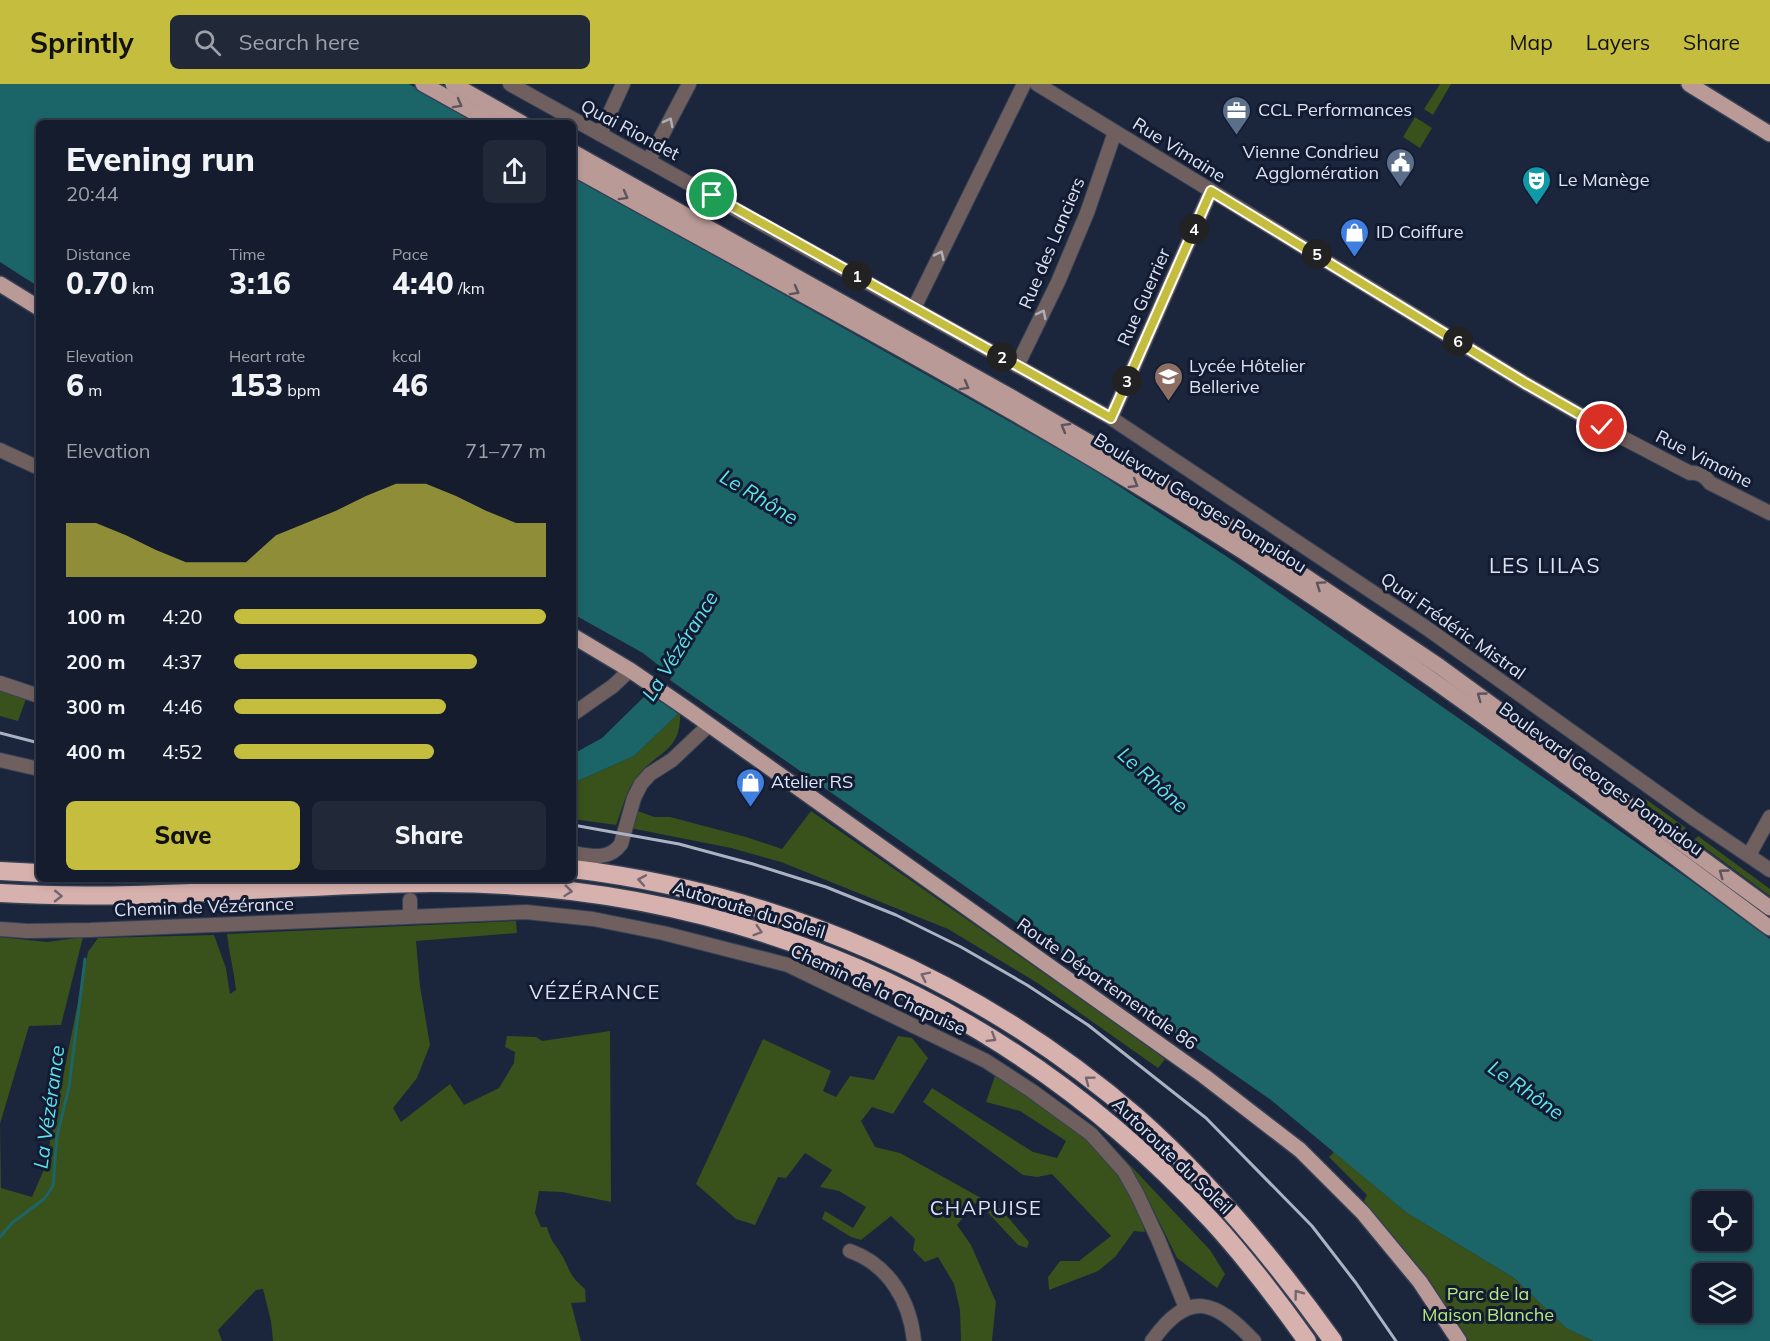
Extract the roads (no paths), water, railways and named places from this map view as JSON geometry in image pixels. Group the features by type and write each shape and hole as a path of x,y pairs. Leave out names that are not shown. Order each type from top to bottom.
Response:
{"highway":[{"name":"Autoroute du Soleil","path":"576,869 664,884 718,897 808,925 904,965 945,985 999,1017 1092,1082 1138,1118 1186,1164 1272,1259 1333,1341"},
{"path":"0,871 36,873"},
{"name":"Autoroute du Soleil","path":"0,893 154,896 434,883 541,888 594,893 660,905 714,917 801,945 873,974 938,1006 1038,1068 1077,1097 1140,1150 1214,1222 1307,1341"}],"main road":[{"path":"423,84 488,120"},
{"path":"453,84 517,120"},
{"path":"1689,84 1770,135"},
{"name":"Boulevard Georges Pompidou","path":"576,154 1025,404 1241,533 1439,666 1770,908"},
{"name":"Boulevard Georges Pompidou","path":"576,170 1064,442 1213,533 1369,634 1770,928"},
{"path":"0,284 36,306"},
{"name":"Route Départementale 86","path":"576,638 646,680 710,725 1204,1077 1300,1150 1370,1221 1420,1282 1459,1341"}],"street":[{"name":"Quai Riondet","path":"510,84 574,120"},
{"path":"600,135 623,84"},
{"path":"649,160 689,84"},
{"path":"914,308 1024,84"},
{"name":"Rue Vimaine","path":"1037,84 1525,383 1592,421 1690,473 1696,472 1706,477 1710,483 1770,513"},
{"name":"Quai Riondet","path":"576,121 1111,418"},
{"name":"Rue des Lanciers","path":"1017,366 1087,213 1115,132"},
{"name":"Rue Guerrier","path":"1111,418 1211,191"},
{"name":"Quai Frédéric Mistral","path":"1111,418 1425,627 1742,853 1749,855 1770,870"},
{"path":"0,450 36,467"},
{"path":"576,712 613,686 630,670"},
{"path":"0,682 36,695"},
{"path":"576,853 604,856 616,850 621,844 634,798 641,784 650,774 672,760 710,725"},
{"path":"0,760 36,768"},
{"path":"1749,855 1770,817"},
{"path":"410,900 410,915"},
{"name":"Chemin de la Chapuise","path":"410,915 526,912 593,919 663,933 788,965 986,1061 1091,1134 1124,1171 1158,1239 1186,1308"},
{"name":"Chemin de Vézérance","path":"0,928 27,931 90,930 410,915"},
{"path":"850,1251 860,1255 884,1272 901,1294 913,1326 914,1341"},
{"path":"1152,1341 1177,1313 1194,1305 1216,1310 1231,1319 1254,1341"}],"water":[{"path":"0,84 409,84 474,120 36,120 36,285 0,262"},
{"name":"Le Rhône","path":"576,178 1085,464 1238,564 1690,880 1770,939 1770,1341 1593,1341 1566,1328 1514,1278 1407,1213 1271,1100 670,680 672,676 643,653 576,616"},
{"path":"649,692 680,712 634,756 576,782 576,752 602,738"}],"waterway":[{"name":"La Vézérance","path":"0,1237 12,1223 44,1199 53,1186 57,1136 69,1087 85,959"}],"railway":[{"path":"0,733 36,742"},
{"path":"576,826 679,844 826,887 896,915 961,947 1027,985 1088,1025 1206,1118 1312,1226 1356,1283 1396,1341"}],"place":[{"name":"CCL Performances","path":"1237,136"},
{"name":"Vienne Condrieu Agglomération","path":"1400,188"},
{"name":"Le Manège","path":"1537,206"},
{"name":"ID Coiffure","path":"1355,258"},
{"name":"Lycée Hôtelier Bellerive","path":"1168,402"},
{"name":"Atelier RS","path":"750,808"}],"district":[{"name":"LES LILAS","path":"1545,566"},
{"name":"VÉZÉRANCE","path":"595,992"},
{"name":"CHAPUISE","path":"986,1208"}],"park label":[{"name":"Parc de la Maison Blanche","path":"1488,1304"}]}
